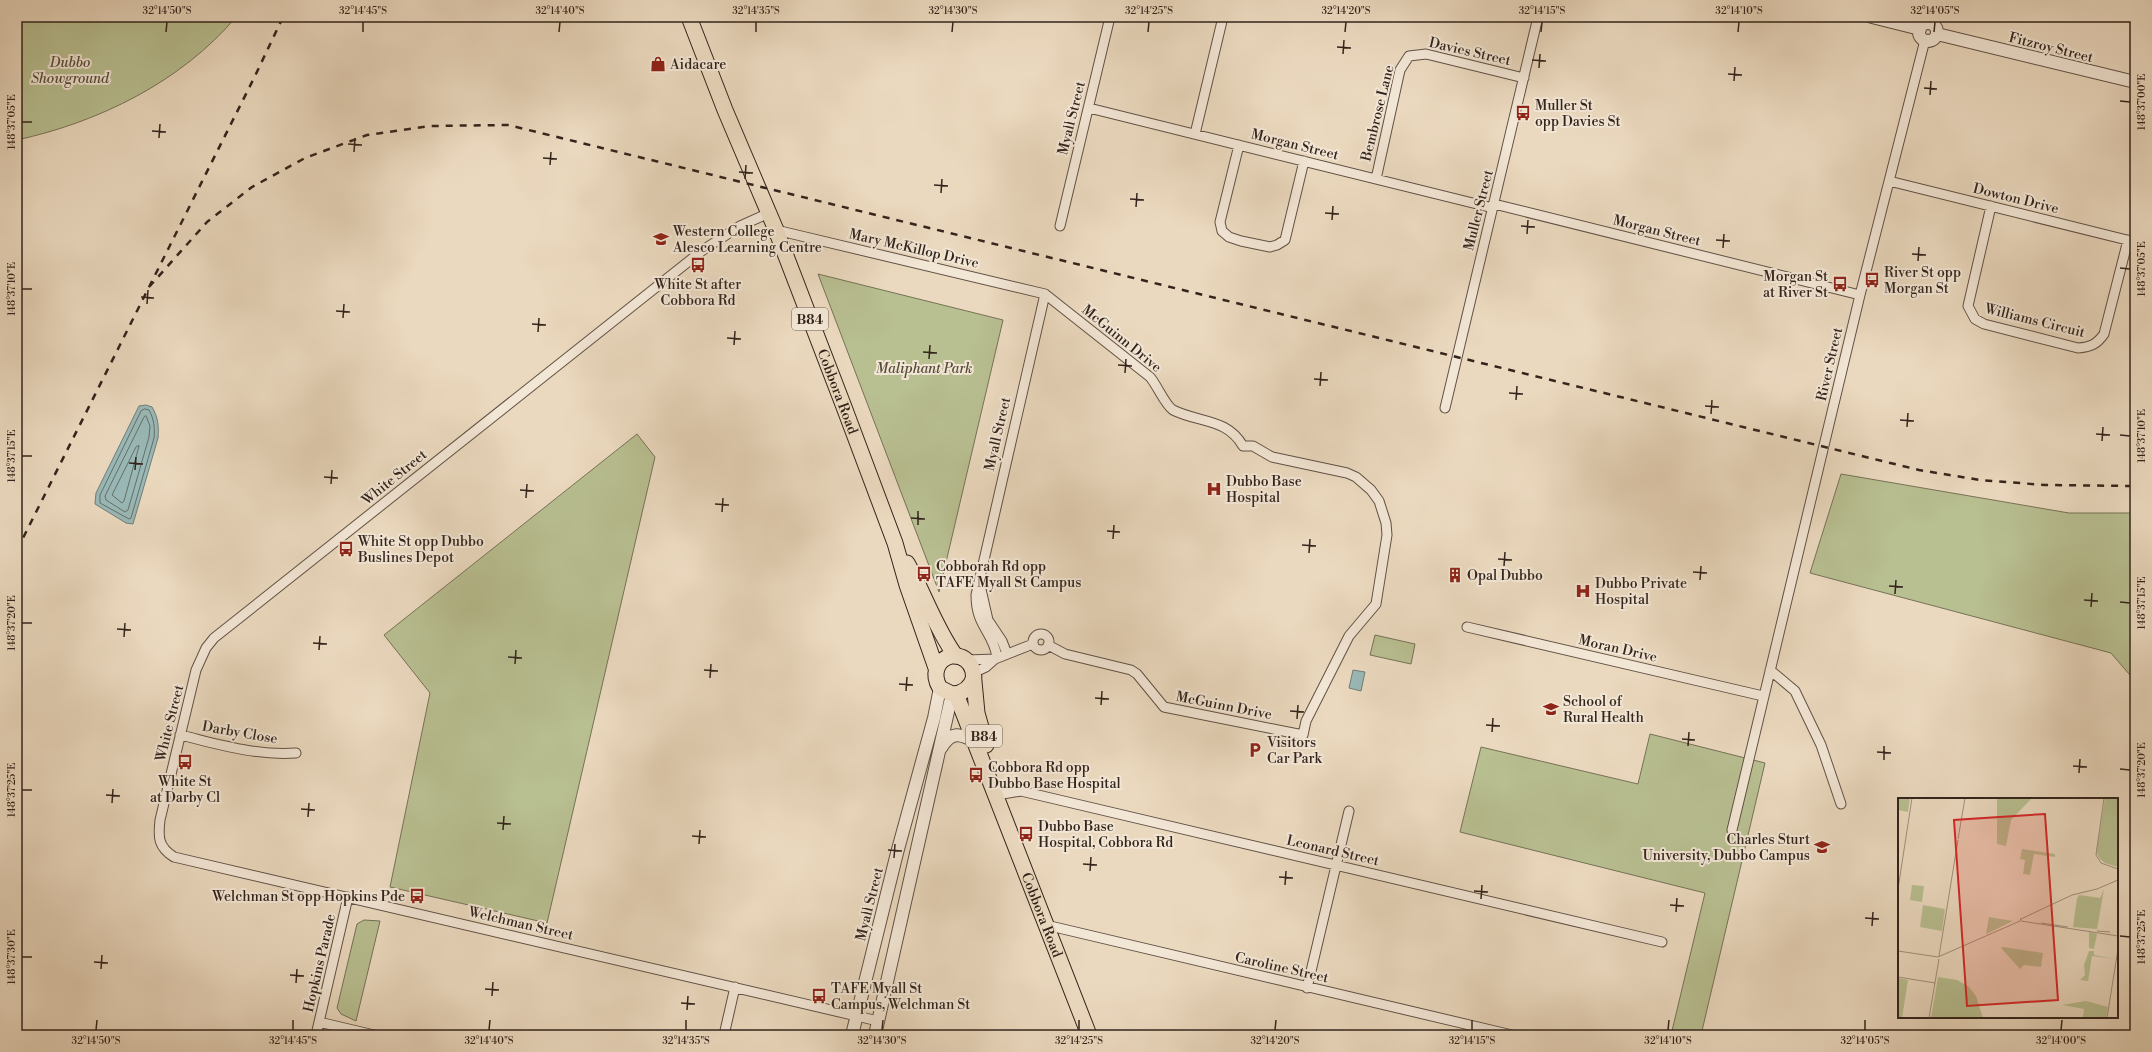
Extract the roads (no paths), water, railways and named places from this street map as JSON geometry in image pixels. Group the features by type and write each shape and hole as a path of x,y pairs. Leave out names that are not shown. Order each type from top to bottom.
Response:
{"main road":[{"name":"Cobbora Road","path":"689,17 725,110 776,230 895,543 907,585 936,668"},
{"name":"Cobbora Road","path":"895,543 920,587 945,641 967,666 977,713 996,780 997,795"},
{"path":"936,668 944,659 967,666 970,687 966,691 949,692"},
{"name":"B84","path":"936,668 935,678 949,692"},
{"name":"Cobbora Road","path":"949,692 976,742 989,782 997,795 1046,925 1090,1035"}],"street":[{"name":"Myall Street","path":"1060,226 1110,17"},
{"path":"1195,134 1223,17"},
{"name":"Muller Street","path":"1445,408 1538,17"},
{"path":"1872,17 1927,23 1935,26 1937,34 1932,40 1925,40 1920,34 1927,23"},
{"name":"Fitzroy Street","path":"1937,34 2135,82"},
{"name":"River Street","path":"1732,830 1860,295 1925,40"},
{"name":"Davies Street","path":"1410,56 1426,54 1524,78"},
{"name":"Bembrose Lane","path":"1376,179 1400,70 1410,56"},
{"name":"Morgan Street","path":"1089,108 1376,179 1494,206 1860,295"},
{"path":"1239,145 1220,222 1222,231 1229,237 1261,246 1277,245 1285,240 1304,160"},
{"name":"Dowton Drive","path":"1889,180 2131,241"},
{"name":"Williams Circuit","path":"1991,206 1968,306 1975,319 1984,324 2078,348 2089,347 2099,342 2104,334 2131,241"},
{"name":"White Street","path":"161,846 158,836 160,820 180,735 200,658 214,638 703,250 740,226 769,213"},
{"name":"Mary McKillop Drive","path":"776,230 1045,294"},
{"name":"Myall Street","path":"996,658 995,645 984,629 977,613 976,595 984,552 1045,294"},
{"name":"McGuinn Drive","path":"1007,654 1033,644 1034,638 1040,633 1047,637 1048,645 1065,654 1131,670 1137,674 1164,707 1303,734 1306,721 1349,636 1376,604 1387,535 1386,523 1379,501 1372,490 1356,477 1347,473 1272,458 1253,446 1243,446 1237,436 1223,426 1172,410 1157,385 1150,377 1045,294"},
{"name":"Myall Street","path":"979,581 988,620 1002,641 1007,654"},
{"name":"Moran Drive","path":"1467,627 1763,696"},
{"path":"967,666 1007,654"},
{"path":"967,666 986,667 996,658"},
{"path":"1770,670 1795,691 1821,745 1841,804"},
{"name":"Myall Street","path":"852,1035 901,839 937,706 949,692"},
{"path":"875,1035 938,753 949,692"},
{"name":"Darby Close","path":"180,735 259,753 273,755 296,753"},
{"path":"938,753 946,740 951,736 966,736 976,742"},
{"name":"Leonard Street","path":"997,795 1021,791 1662,942"},
{"path":"1307,988 1349,811"},
{"name":"Welchman Street","path":"161,846 174,857 878,1021"},
{"name":"Hopkins Parade","path":"316,1035 348,897"},
{"name":"Caroline Street","path":"1046,925 1307,988 1512,1035"},
{"path":"724,1035 735,988"},
{"path":"319,1022 374,1035"}],"water":[{"path":"146,405 152,407 156,414 158,438 133,524 126,523 95,504 96,493 139,406"},
{"path":"1353,670 1365,672 1361,691 1349,688"}],"railway":[{"path":"17,550 255,76 283,17"},
{"path":"149,287 207,222 252,187 305,158 367,135 430,126 508,125 1919,470 1980,480 2045,485 2135,486"}],"place":[{"name":"Aidacare","path":"658,64"},
{"name":"Muller St opp Davies St","path":"1523,113"},
{"name":"Western College Alesco Learning Centre","path":"661,239"},
{"name":"White St after Cobbora Rd","path":"698,265"},
{"name":"River St opp Morgan St","path":"1872,280"},
{"name":"Morgan St at River St","path":"1840,284"},
{"name":"Dubbo Base Hospital","path":"1214,489"},
{"name":"White St opp Dubbo Buslines Depot","path":"346,549"},
{"name":"Cobborah Rd opp TAFE Myall St Campus","path":"924,574"},
{"name":"Opal Dubbo","path":"1455,575"},
{"name":"Dubbo Private Hospital","path":"1583,591"},
{"name":"School of Rural Health","path":"1551,709"},
{"name":"Visitors Car Park","path":"1255,750"},
{"name":"White St at Darby Cl","path":"185,762"},
{"name":"Cobbora Rd opp Dubbo Base Hospital","path":"976,775"},
{"name":"Dubbo Base Hospital, Cobbora Rd","path":"1026,834"},
{"name":"Charles Sturt University, Dubbo Campus","path":"1822,847"},
{"name":"Welchman St opp Hopkins Pde","path":"417,896"},
{"name":"TAFE Myall St Campus, Welchman St","path":"819,996"}],"park label":[{"name":"Dubbo Showground","path":"70,70"},
{"name":"Maliphant Park","path":"924,368"}]}
